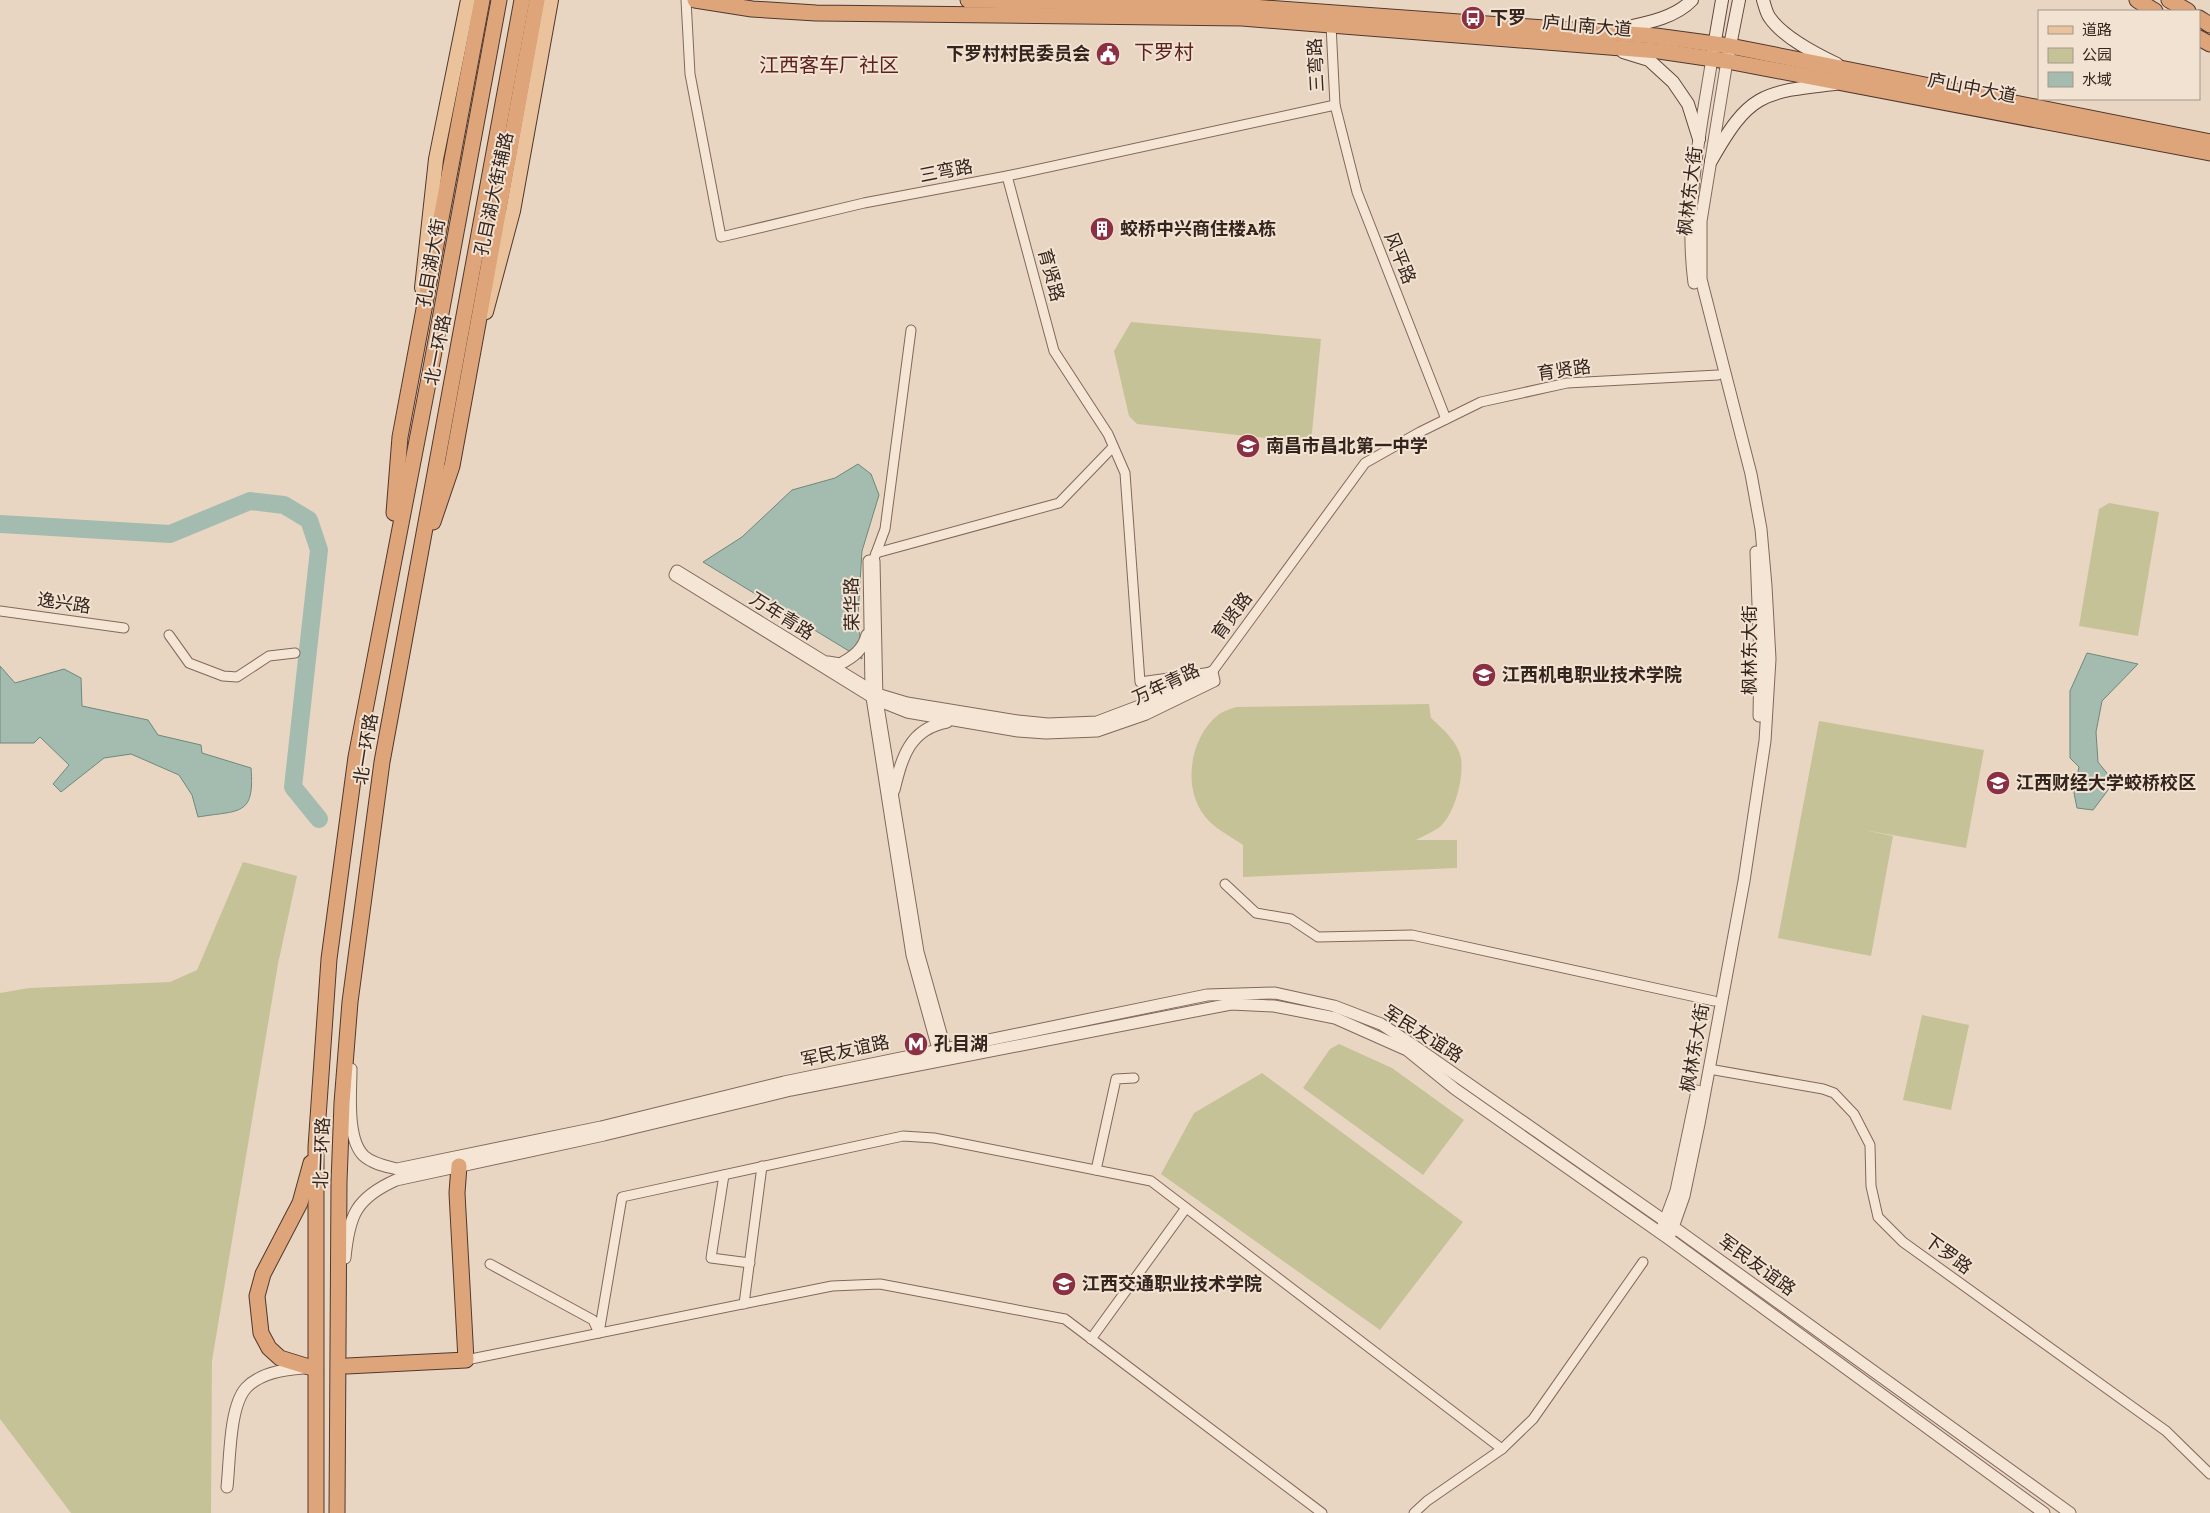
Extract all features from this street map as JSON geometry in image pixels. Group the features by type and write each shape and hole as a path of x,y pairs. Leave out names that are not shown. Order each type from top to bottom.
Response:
{"highway":[{"path":"388,592 400,437 482,0"},
{"name":"孔目湖大街","path":"388,592 498,0"},
{"name":"北一环路","path":"337,1513 339,1182 342,1103 350,1002 382,762 417,569 511,103 522,0"},
{"path":"417,569 452,466 511,103 537,0"},
{"name":"庐山南大道","path":"695,0 752,9 816,12 1242,18 1331,25 1606,40 1656,36 1713,52 1729,54"},
{"name":"庐山南大道","path":"968,0 1210,4 1606,40"},
{"path":"2137,0 2153,10"},
{"path":"2169,0 2186,10"},
{"name":"庐山中大道","path":"1729,54 2210,142"},
{"name":"庐山中大道","path":"1847,76 2210,153"},
{"name":"北一环路","path":"316,1513 316,1147 329,959 356,757 388,592"},
{"path":"308,1367 280,1358 269,1348 260,1333 257,1296 263,1274 300,1203 316,1147"},
{"path":"347,1366 466,1360 457,1193 459,1161"}],"main road":[{"path":"413,362 436,159 468,0"},
{"name":"孔目湖大街辅路","path":"465,393 513,211 551,0"},
{"path":"1606,40 1668,16 1687,6 1692,0"},
{"path":"1713,52 1722,0"},
{"path":"1729,54 1739,0"},
{"path":"1763,0 1770,18 1784,31 1806,49 1847,76"},
{"path":"1606,40 1649,60 1673,82 1688,104 1699,139"},
{"path":"1710,161 1727,132 1742,113 1755,101 1773,93 1847,76"}],"street":[{"name":"三弯路","path":"686,0 690,74 721,237 864,202 1007,176 1334,105 1331,25"},
{"name":"枫林东大街","path":"1669,1224 1739,879 1759,738 1760,657 1754,530 1744,477 1694,282 1691,227 1692,182 1713,52"},
{"name":"枫林东大街","path":"1664,1236 1684,1196 1744,881 1765,741 1770,659 1761,529 1751,474 1701,279 1701,221 1729,54"},
{"name":"风平路","path":"1334,105 1356,192 1446,419"},
{"name":"育贤路","path":"1007,176 1054,350 1108,434 1125,473 1140,682 1212,672 1365,463 1420,432 1481,402 1567,383 1718,375"},
{"path":"875,557 885,529 911,330"},
{"path":"875,557 1060,504 1113,447"},
{"name":"荣华路","path":"875,557 869,561 874,695 912,955 943,1055"},
{"name":"荣华路","path":"875,557 874,695 893,794 918,952 943,1055"},
{"name":"万年青路","path":"1212,672 1142,705 1097,722 1048,724 907,703 874,695 677,572 675,576 874,695 906,712 1018,731 1046,733 1097,731 1146,714 1214,681 1212,672"},
{"name":"逸兴路","path":"0,611 124,628"},
{"path":"822,661 840,664 851,658 864,646 870,624"},
{"path":"169,635 189,663 223,676 237,677 269,656 296,653"},
{"path":"893,794 902,757 912,742 935,724 954,720"},
{"path":"1225,884 1256,913 1291,919 1318,937 1412,935 1714,1001"},
{"name":"军民友谊路","path":"459,1161 604,1135 791,1090 1207,995 1275,993 1334,1006 1381,1024 1669,1224 2070,1513"},
{"path":"350,1002 352,1128 358,1149 365,1157 379,1164 397,1168 459,1161"},
{"name":"军民友谊路","path":"943,1055 1231,1004 1274,1006 1336,1018 1407,1050 1455,1089 1664,1236 2044,1513"},
{"name":"下罗路","path":"1709,1069 1822,1089 1834,1093 1854,1114 1870,1146 1871,1186 1878,1217 1900,1239 2166,1431 2210,1474"},
{"path":"1096,1170 1116,1079 1134,1078"},
{"path":"599,1333 622,1197 903,1136 934,1138 1151,1181 1502,1448"},
{"path":"337,1338 347,1234 363,1199 376,1189 396,1180 459,1161"},
{"path":"744,1304 762,1166"},
{"path":"724,1174 711,1258 750,1263"},
{"path":"1091,1338 1186,1208"},
{"path":"1414,1513 1427,1501 1502,1448 1533,1419 1643,1262"},
{"path":"490,1264 594,1320 599,1333"},
{"path":"466,1360 832,1286 880,1284 1064,1319 1322,1513"},
{"path":"227,1487 236,1411 245,1389 252,1383 284,1369 308,1367"}],"green space":[{"path":"1131,322 1321,339 1311,443 1137,424 1129,416 1114,351"},
{"path":"2109,503 2159,512 2138,636 2079,626 2099,509"},
{"path":"1429,704 1431,718 1457,747 1462,766 1460,785 1450,813 1440,827 1416,840 1457,840 1457,868 1243,877 1243,845 1208,820 1199,808 1194,795 1192,766 1195,751 1200,737 1218,715 1236,707"},
{"path":"1819,721 1984,750 1966,848 1864,830 1893,836 1871,956 1778,938"},
{"path":"243,862 297,876 278,964 212,1361 211,1513 71,1513 0,1419 0,993 29,988 170,982 197,970"},
{"path":"1922,1015 1969,1025 1951,1110 1903,1100"},
{"path":"1339,1044 1392,1068 1464,1120 1423,1175 1303,1088 1330,1049"},
{"path":"1262,1073 1463,1222 1380,1330 1161,1174 1194,1113"}],"water":[{"path":"858,464 871,474 879,495 862,551 858,615 862,659 703,562 742,537 792,490 835,478"},
{"path":"2087,653 2138,664 2102,701 2096,732 2098,762 2114,782 2093,810 2077,808 2074,793 2079,767 2070,758 2070,691"},
{"path":"0,666 15,683 64,669 81,678 82,706 148,720 158,735 201,745 202,753 251,768 252,784 247,803 234,811 198,817 192,795 179,775 131,754 104,758 61,792 53,784 69,765 40,737 34,743 0,743"}],"waterway":[{"path":"0,524 170,534 250,501 284,505 309,520 319,550 293,787 319,819"}],"tunnel":[{"path":"309,1367 347,1366"}],"place":[{"name":"下罗","path":"1473,18"},
{"name":"下罗村村民委员会","path":"1108,54"},
{"name":"蛟桥中兴商住楼A栋","path":"1102,229"},
{"name":"南昌市昌北第一中学","path":"1248,446"},
{"name":"江西机电职业技术学院","path":"1484,675"},
{"name":"江西财经大学蛟桥校区","path":"1998,783"},
{"name":"孔目湖","path":"916,1044"},
{"name":"江西交通职业技术学院","path":"1064,1284"}],"district":[{"name":"下罗村","path":"1164,52"},
{"name":"江西客车厂社区","path":"829,65"}]}
